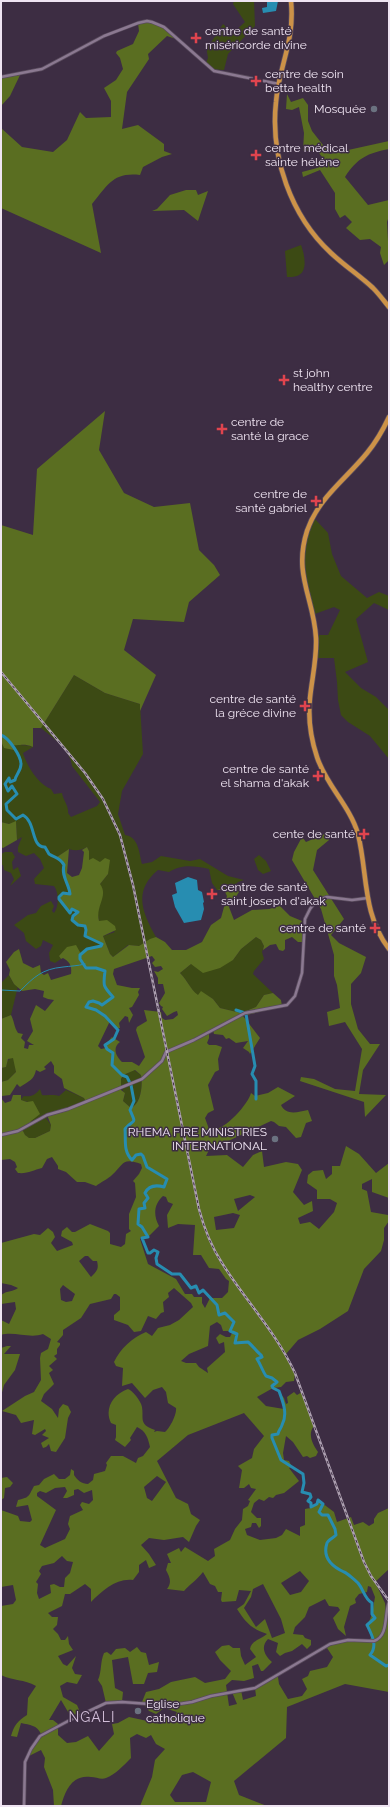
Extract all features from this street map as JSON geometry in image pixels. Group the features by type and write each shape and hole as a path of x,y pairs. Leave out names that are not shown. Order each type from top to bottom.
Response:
{"highway":[{"path":"291,1 291,35 278,84 275,112 276,139 282,169 292,198 310,231 331,253 373,288 389,307"},
{"path":"389,417 380,436 372,447 328,495 316,512 306,537 302,561 304,583 316,636 310,699 312,741 317,759 324,773 357,830 373,920 381,938 389,949"}],"street":[{"path":"1,77 42,70 104,36 147,21 155,22 164,27 214,71 278,84"},
{"path":"1,1135 18,1131 47,1115 104,1095 146,1077 162,1061 166,1052 194,1040 245,1013 287,1004 295,996 302,973 305,919 316,901 327,897 352,900 368,898"},
{"path":"24,1806 25,1762 31,1749 40,1736 106,1703 122,1702 179,1704 192,1702 211,1696 255,1688 330,1644 348,1640 373,1641 380,1638 384,1630 389,1602"}],"green space":[{"path":"234,1 254,1 255,26 228,54 224,70 210,69 205,65 208,58 206,46 210,44 223,24 233,33 245,22 233,4"},
{"path":"147,21 159,24 179,40 167,36 148,54 149,59 127,92 122,129 138,125 164,144 164,151 172,154 162,157 143,167 140,175 123,176 112,181 92,204 101,253 1,208 1,128 22,147 53,152 67,140 80,112 86,118 111,117 111,101 104,88 116,80 123,69 120,58 116,53 117,51 133,44 139,31 138,23"},
{"path":"20,75 10,96 1,106 1,78"},
{"path":"287,94 291,102 303,98 308,105 308,121 312,131 330,154 389,141 389,149 375,152 364,157 354,165 345,177 368,205 389,200 389,216 387,222 389,260 384,265 380,253 381,247 370,239 360,240 346,228 352,222 345,215 340,218 335,209 335,193 320,170 303,177 302,172 325,164 325,160 317,151 303,151 304,133 299,107 292,110 286,109"},
{"path":"186,190 196,190 198,195 208,191 198,221 184,210 152,211 157,209 170,195"},
{"path":"301,245 305,262 303,271 297,276 287,277 285,251"},
{"path":"105,411 99,450 124,493 154,507 190,503 199,550 214,565 220,575 189,602 184,622 133,619 124,650 156,675 140,711 140,704 105,693 74,675 41,728 33,728 33,747 13,745 14,750 4,748 1,741 1,525 33,535 37,469"},
{"path":"314,518 328,533 332,554 341,576 367,598 379,592 389,596 389,610 374,603 356,619 368,662 345,672 361,688 376,697 389,710 389,759 370,736 348,722 341,715 334,658 315,658 315,635 328,635 340,610 334,607 312,615 304,586 304,548"},
{"path":"74,675 105,693 140,704 143,754 122,791 118,814 125,835 130,836 138,846 142,864 152,862 161,856 190,861 200,859 228,876 244,880 238,882 231,889 217,890 212,883 209,869 188,866 174,869 169,872 158,870 145,886 142,902 147,919 156,937 139,946 128,945 113,957 110,954 103,936 115,932 99,921 97,910 99,904 100,884 108,874 100,862 89,860 89,851 87,847 78,850 69,849 57,857 64,865 65,880 70,894 68,894 64,905 70,913 72,909 78,912 74,921 78,925 85,926 89,939 100,942 102,945 91,948 81,954 59,956 61,959 55,963 50,961 49,953 53,945 43,940 41,946 36,949 26,941 24,933 14,925 28,915 36,913 41,906 51,901 54,906 52,911 54,913 58,903 58,896 54,886 35,884 34,879 44,868 40,859 34,853 26,856 18,852 18,847 22,837 17,840 16,822 9,824 1,822 1,741 14,750 13,744 33,747 23,753 27,763 37,779 46,787 51,789 54,794 62,793 68,808 68,813 71,817 97,806 100,802 72,766 68,754 56,740 41,728"},
{"path":"16,821 17,840 3,848 1,847 1,822 9,824"},
{"path":"327,833 329,840 317,850 313,870 344,919 331,935 339,943 366,957 361,973 351,984 351,1004 358,1029 370,1044 380,1044 363,1070 359,1094 386,1095 365,1117 364,1102 300,1081 301,1077 314,1079 335,1089 355,1091 362,1049 345,1022 329,1026 327,1012 340,1008 337,985 334,976 334,955 321,909 292,860 294,852 302,837 306,842"},
{"path":"87,847 89,851 89,860 93,858 100,862 105,858 110,860 108,874 100,884 103,897 98,916 99,921 107,920 115,926 116,930 103,936 110,954 113,957 129,945 139,946 156,937 165,942 172,950 186,950 202,942 211,925 221,918 227,896 224,890 217,890 235,886 239,892 229,907 234,920 252,910 269,909 280,906 290,916 302,921 299,926 301,929 304,927 303,942 298,942 292,937 285,940 285,949 283,951 279,950 276,944 270,945 263,950 264,946 261,940 256,937 241,949 233,960 220,968 203,973 191,964 180,973 195,993 198,995 201,991 213,999 220,1008 241,1013 256,1007 264,995 273,993 281,1000 282,1006 243,1016 260,1038 250,1054 243,1048 248,1041 236,1043 229,1038 226,1039 223,1035 214,1034 213,1030 209,1032 207,1043 209,1045 222,1047 218,1059 219,1070 215,1072 208,1085 214,1110 208,1113 205,1118 209,1129 214,1130 220,1128 233,1118 245,1105 251,1093 255,1096 268,1093 278,1087 295,1096 281,1105 286,1111 300,1112 308,1110 312,1121 306,1123 301,1137 296,1138 286,1127 279,1126 271,1121 209,1150 206,1156 227,1155 243,1167 253,1155 262,1151 264,1167 286,1162 298,1164 302,1170 293,1192 304,1205 312,1201 313,1211 298,1218 300,1224 310,1222 319,1229 334,1212 337,1203 330,1199 317,1199 317,1190 307,1183 308,1175 313,1171 323,1170 326,1179 332,1174 332,1166 340,1166 346,1146 359,1154 376,1173 389,1163 389,1198 372,1192 372,1179 362,1184 362,1189 367,1191 371,1212 388,1215 389,1213 389,1221 384,1228 384,1240 381,1251 364,1269 348,1311 320,1329 298,1340 286,1354 295,1373 294,1381 286,1382 281,1387 273,1388 257,1397 266,1406 284,1409 279,1392 284,1398 286,1404 288,1403 287,1397 294,1392 297,1395 302,1392 314,1426 311,1436 314,1446 318,1452 316,1456 310,1458 307,1456 303,1457 293,1442 286,1436 283,1453 284,1460 289,1461 292,1467 289,1468 299,1481 284,1493 276,1495 273,1498 269,1497 264,1501 259,1499 254,1503 251,1512 257,1518 261,1518 261,1526 259,1528 256,1523 252,1523 251,1527 245,1529 247,1535 260,1540 276,1538 282,1535 286,1529 300,1536 300,1527 305,1525 305,1509 313,1507 318,1500 334,1512 337,1522 351,1517 354,1525 363,1522 369,1526 374,1523 374,1519 378,1513 389,1508 389,1569 375,1582 385,1603 386,1611 389,1606 389,1692 345,1684 287,1707 286,1738 234,1781 239,1795 267,1806 140,1806 152,1777 155,1760 165,1749 156,1744 151,1735 146,1738 137,1734 130,1738 131,1758 119,1770 113,1775 104,1779 93,1777 79,1778 67,1789 61,1806 54,1806 53,1790 44,1767 45,1758 41,1750 27,1757 31,1749 44,1733 41,1734 35,1727 21,1723 17,1737 11,1736 16,1724 27,1715 28,1698 36,1686 1,1675 1,1606 13,1604 16,1600 13,1585 1,1587 1,1510 18,1516 20,1521 30,1522 32,1520 28,1505 16,1507 18,1500 28,1496 34,1486 39,1485 44,1479 54,1474 59,1479 65,1479 70,1475 71,1469 74,1471 74,1475 78,1480 88,1484 93,1480 94,1474 105,1471 107,1465 106,1463 111,1456 123,1456 136,1463 138,1458 143,1456 150,1447 146,1435 137,1427 130,1438 131,1440 125,1447 115,1440 116,1425 111,1423 109,1418 109,1407 114,1398 118,1394 128,1389 132,1392 141,1405 144,1423 146,1426 155,1430 154,1432 165,1432 167,1430 174,1417 176,1408 168,1403 166,1392 162,1387 153,1390 145,1398 132,1383 122,1386 123,1368 116,1366 114,1362 123,1348 136,1337 146,1332 152,1336 158,1328 170,1325 179,1320 193,1307 191,1303 174,1288 168,1293 169,1297 163,1302 164,1312 161,1313 156,1319 148,1316 141,1331 134,1332 128,1325 114,1320 114,1315 120,1310 120,1297 114,1294 111,1299 90,1304 81,1318 63,1330 63,1335 57,1342 60,1343 60,1345 57,1349 57,1354 54,1356 57,1359 49,1366 53,1370 49,1373 54,1384 44,1394 41,1401 52,1409 58,1418 59,1409 63,1404 68,1406 71,1412 68,1418 65,1438 56,1452 51,1451 49,1444 43,1448 41,1443 49,1438 42,1435 46,1431 45,1429 35,1435 32,1434 34,1420 21,1423 16,1415 2,1411 34,1392 41,1380 41,1353 48,1349 51,1339 43,1334 33,1336 11,1334 1,1335 1,1320 9,1324 16,1309 15,1302 1,1304 1,1295 18,1288 1,1283 1,1243 34,1234 40,1235 48,1228 53,1232 55,1237 51,1243 57,1251 73,1245 72,1242 61,1236 62,1231 67,1227 72,1232 75,1232 90,1224 108,1231 110,1233 110,1244 121,1247 125,1244 126,1234 131,1231 129,1229 129,1214 136,1197 135,1183 133,1181 142,1168 141,1164 135,1162 130,1161 124,1163 96,1186 85,1182 77,1182 66,1172 58,1169 58,1166 52,1157 47,1159 42,1168 22,1173 18,1173 15,1169 17,1167 15,1162 10,1159 1,1160 1,1098 1,1082 8,1080 16,1072 13,1058 8,1059 6,1067 1,1068 1,1019 11,1015 18,1033 23,1034 21,1038 25,1042 24,1048 28,1049 29,1045 34,1045 27,1041 33,1031 30,1019 36,1005 45,1011 54,1000 43,997 44,991 35,989 22,991 14,984 9,975 10,970 6,962 14,952 19,949 23,963 33,968 40,965 41,973 44,975 48,973 51,980 71,974 71,966 69,963 63,958 61,959 59,956 67,947 76,945 81,954 87,949 102,945 100,942 85,936 86,930 84,926 78,925 72,920 73,916 77,912 72,909 70,913 59,899 63,893 70,894 64,873 64,865 57,857 69,849 67,873 72,877 79,875 82,868 84,852 82,850","holes":["152,956 155,960 152,963 155,967 161,966 163,969 158,972 154,971 158,978 158,984 163,984 165,993 159,1003 163,1007 162,1009 167,1016 177,1011 178,1015 173,1019 165,1020 162,1018 161,1012 144,1010 147,1021 137,1027 136,1030 145,1057 139,1066 132,1062 122,1062 116,1052 116,1047 120,1042 112,1037 106,1044 106,1048 101,1049 98,1046 110,1021 116,1028 120,1028 119,1023 125,1016 128,1017 129,1023 133,1015 129,1008 132,1007 139,995 138,992 140,988 117,985 113,974 114,969","51,1061 54,1066 54,1073 62,1079 64,1088 84,1098 86,1102 47,1115 51,1125 50,1131 35,1138 29,1138 25,1135 22,1129 30,1124 31,1121 40,1114 33,1101 27,1102 21,1100 21,1095 13,1095 11,1101 5,1103 1,1098 2,1096 10,1095 17,1084 20,1087 28,1082 34,1076 36,1070 40,1072 46,1069 44,1067","135,1070 141,1075 142,1084 140,1094 137,1103 134,1106 131,1108 123,1101 125,1093 121,1090 121,1079 123,1075","250,1195 255,1197 238,1211 234,1199","163,1196 166,1197 168,1202 173,1204 167,1215 168,1228 178,1224 195,1225 193,1255 201,1255 209,1268 219,1269 229,1281 228,1292 222,1298 210,1298 205,1308 202,1303 202,1297 194,1297 192,1294 185,1294 176,1279 148,1264 140,1239 141,1237 148,1237 159,1226 155,1214 156,1206","233,1213 240,1215 234,1228 216,1230 214,1217","85,1256 88,1256 93,1261 97,1261 98,1268 91,1277 79,1261","63,1285 75,1294 72,1301 66,1302 61,1300 60,1289","217,1322 221,1325 223,1331 231,1331 232,1333 230,1337 220,1334 216,1338 219,1344 224,1342 225,1352 207,1368 208,1373 196,1363 186,1363 181,1361 189,1354 208,1346 210,1326","244,1413 264,1436 254,1449 252,1458 238,1466 242,1470 239,1488 244,1488 249,1484 251,1488 256,1489 248,1500 250,1501 248,1506 243,1509 242,1520 235,1529 230,1540 214,1549 215,1556 208,1561 185,1547 181,1552 179,1548 167,1554 171,1563 168,1563 166,1570 170,1580 170,1584 167,1589 184,1591 203,1572 210,1584 215,1586 218,1592 222,1592 222,1602 236,1601 239,1590 251,1591 244,1604 237,1609 250,1625 267,1634 252,1644 250,1649 256,1657 245,1665 241,1656 240,1648 233,1648 229,1645 222,1646 215,1652 220,1660 231,1671 225,1679 205,1683 195,1677 171,1682 159,1689 146,1692 142,1702 149,1711 156,1714 164,1708 177,1712 175,1716 166,1717 161,1724 129,1717 118,1723 112,1724 114,1734 99,1751 88,1736 76,1742 67,1743 58,1735 58,1724 53,1720 49,1720 61,1700 71,1717 80,1712 77,1705 63,1697 60,1686 67,1682 77,1684 82,1675 75,1674 72,1668 76,1656 67,1666 63,1664 58,1656 73,1650 69,1644 68,1636 65,1640 61,1640 53,1629 57,1625 58,1617 52,1617 48,1613 62,1606 65,1594 70,1594 85,1584 91,1589 91,1602 115,1583 133,1580 139,1572 139,1565 146,1560 149,1568 156,1565 141,1545 149,1538 164,1540 183,1537 189,1542 200,1520 191,1514 188,1504 176,1498 157,1461 188,1435","157,1476 166,1482 152,1501 147,1498 144,1487","65,1487 67,1491 63,1498 67,1498 74,1495 74,1490 78,1489 84,1493 92,1490 93,1500 89,1504 82,1502 80,1505 83,1510 70,1516 68,1524 70,1529 65,1539 45,1548 40,1545 56,1510 37,1496 37,1493 40,1491 46,1493 55,1488","62,1556 67,1561 73,1562 70,1573 65,1578 64,1587 54,1584 50,1585 51,1593 39,1599 37,1593 38,1584 36,1582 41,1574 39,1571 42,1566 54,1563","300,1571 309,1581 301,1592 290,1595 281,1583","263,1584 281,1619 285,1633 272,1638 265,1619 256,1627 244,1608 251,1597 253,1589","368,1586 371,1587 375,1597 372,1615 367,1625 372,1636 369,1641 338,1642 311,1656 327,1648 333,1657 327,1667 310,1671 308,1676 302,1679 307,1689 302,1696 288,1699 279,1684 278,1677 275,1676 255,1688 256,1696 243,1700 241,1690 232,1692 237,1704 229,1706 226,1685 232,1680 244,1681 254,1678 252,1666 258,1664 261,1671 263,1671 272,1662 264,1651 264,1645 268,1639 278,1643 276,1652 280,1656 292,1651 302,1644 307,1649 311,1645 311,1640 305,1638 303,1635 293,1634 295,1627 305,1617 309,1607 325,1599 329,1606 338,1607 340,1610 333,1618 338,1629 346,1636 344,1627 350,1606 356,1603 355,1599 359,1594 367,1592","193,1772 211,1782 206,1802 175,1802 170,1795 182,1775"]},
{"path":"5,852 12,852 15,857 12,862 13,870 18,867 21,876 10,886 14,879 11,873 4,870 3,865 1,865 1,854"},
{"path":"259,855 266,861 271,871 263,874 258,870 254,859"},
{"path":"256,937 261,940 264,946 262,952 264,959 253,974 273,993 264,995 256,1007 241,1013 220,1008 213,999 201,992 198,996 180,973 191,964 233,960 241,949"},
{"path":"9,975 14,984 18,986 11,1015 1,1019 1,983"},
{"path":"11,1057 14,1058 16,1072 8,1080 1,1082 1,1068 6,1067 7,1062"},
{"path":"134,1070 141,1075 142,1084 139,1098 131,1108 123,1101 125,1094 122,1090 121,1082 123,1075"},
{"path":"40,1089 42,1095 59,1096 66,1090 84,1098 86,1102 46,1118 51,1125 50,1131 35,1138 29,1138 23,1131 23,1122 28,1102 20,1100 24,1096 37,1093"},
{"path":"11,1346 4,1354 20,1354 15,1370 4,1385 1,1396 1,1348"},
{"path":"7,1477 13,1483 10,1487 5,1488 4,1498 1,1500 1,1478"},
{"path":"137,1647 141,1652 146,1653 149,1665 159,1662 157,1672 148,1673 144,1684 133,1684 128,1657 112,1660 115,1688 123,1692 122,1702 106,1703 102,1686 98,1680 104,1653 107,1652 111,1655 116,1649 125,1648 130,1652"}],"water":[{"path":"267,1 278,1 276,11 263,13 262,8 267,7"},
{"path":"188,877 197,880 198,890 202,892 204,909 201,920 184,923 175,907 172,895 177,893 175,883"}],"waterway":[{"path":"1,735 8,740 14,748 21,764 15,780 10,782 9,778 5,784 8,791 12,786 17,794 6,804 7,810 16,819 23,815 27,818 37,843 45,847 49,854 62,862 64,865 64,876 70,894 63,893 59,899 70,913 72,909 78,912 73,916 72,920 78,925 85,926 85,936 102,944 101,946 87,949 80,955 80,959 86,968 96,968 105,971 104,986 113,997 102,1005 93,1001 89,1002 86,1007 96,1010 105,1016 118,1030 114,1039 105,1045 107,1049 113,1053 112,1065 122,1075 127,1077 131,1085 134,1101 130,1110 134,1121 125,1129 127,1153 132,1160 136,1155 141,1154 147,1167 167,1179 164,1187 153,1186 147,1190 145,1193 148,1198 144,1203 145,1208 139,1209 138,1224 142,1227 148,1237 142,1238 148,1253 154,1250 158,1252 156,1258 157,1264 172,1274 180,1274 191,1288 196,1286 199,1293 203,1290 217,1305 219,1315 225,1313 234,1322 230,1331 237,1334 235,1343 250,1343 262,1357 257,1359 266,1376 277,1382 272,1386 279,1391 285,1417 278,1434 272,1435 272,1438 281,1460 303,1474 304,1483 302,1492 310,1494 311,1497 308,1501 311,1503 311,1507 317,1504 318,1500 323,1504 319,1512 322,1515 328,1515 335,1529 336,1535 327,1543 327,1557 332,1565 358,1583 367,1599 372,1603 372,1614 375,1618 367,1625 374,1644 374,1648 370,1655 386,1666 389,1665"},
{"path":"1,990 20,991 39,974 56,968 85,964"},
{"path":"236,1010 245,1013"},
{"path":"246,1014 255,1066 252,1074 256,1081 256,1099"}],"railway":[{"path":"1,672 85,773 103,799 120,835 133,885 199,1209 206,1230 214,1250 222,1263 270,1330 295,1373 364,1562 371,1576 389,1601"}],"place":[{"name":"centre de santé miséricorde divine","path":"196,38"},
{"name":"centre de soin betta health","path":"256,81"},
{"name":"Mosquée","path":"374,109"},
{"name":"centre médical sainte héléne","path":"256,155"},
{"name":"st john healthy centre","path":"284,380"},
{"name":"centre de santé la grace","path":"222,429"},
{"name":"centre de santé gabriel","path":"316,501"},
{"name":"centre de santé la gréce divine","path":"305,706"},
{"name":"centre de santé el shama d'akak","path":"318,776"},
{"name":"cente de santé","path":"364,834"},
{"name":"centre de santé saint joseph d'akak","path":"212,894"},
{"name":"centre de santé","path":"375,928"},
{"name":"RHEMA FIRE MINISTRIES INTERNATIONAL","path":"275,1139"},
{"name":"Eglise catholique","path":"138,1711"}],"district":[{"name":"NGALI","path":"92,1717"}]}
